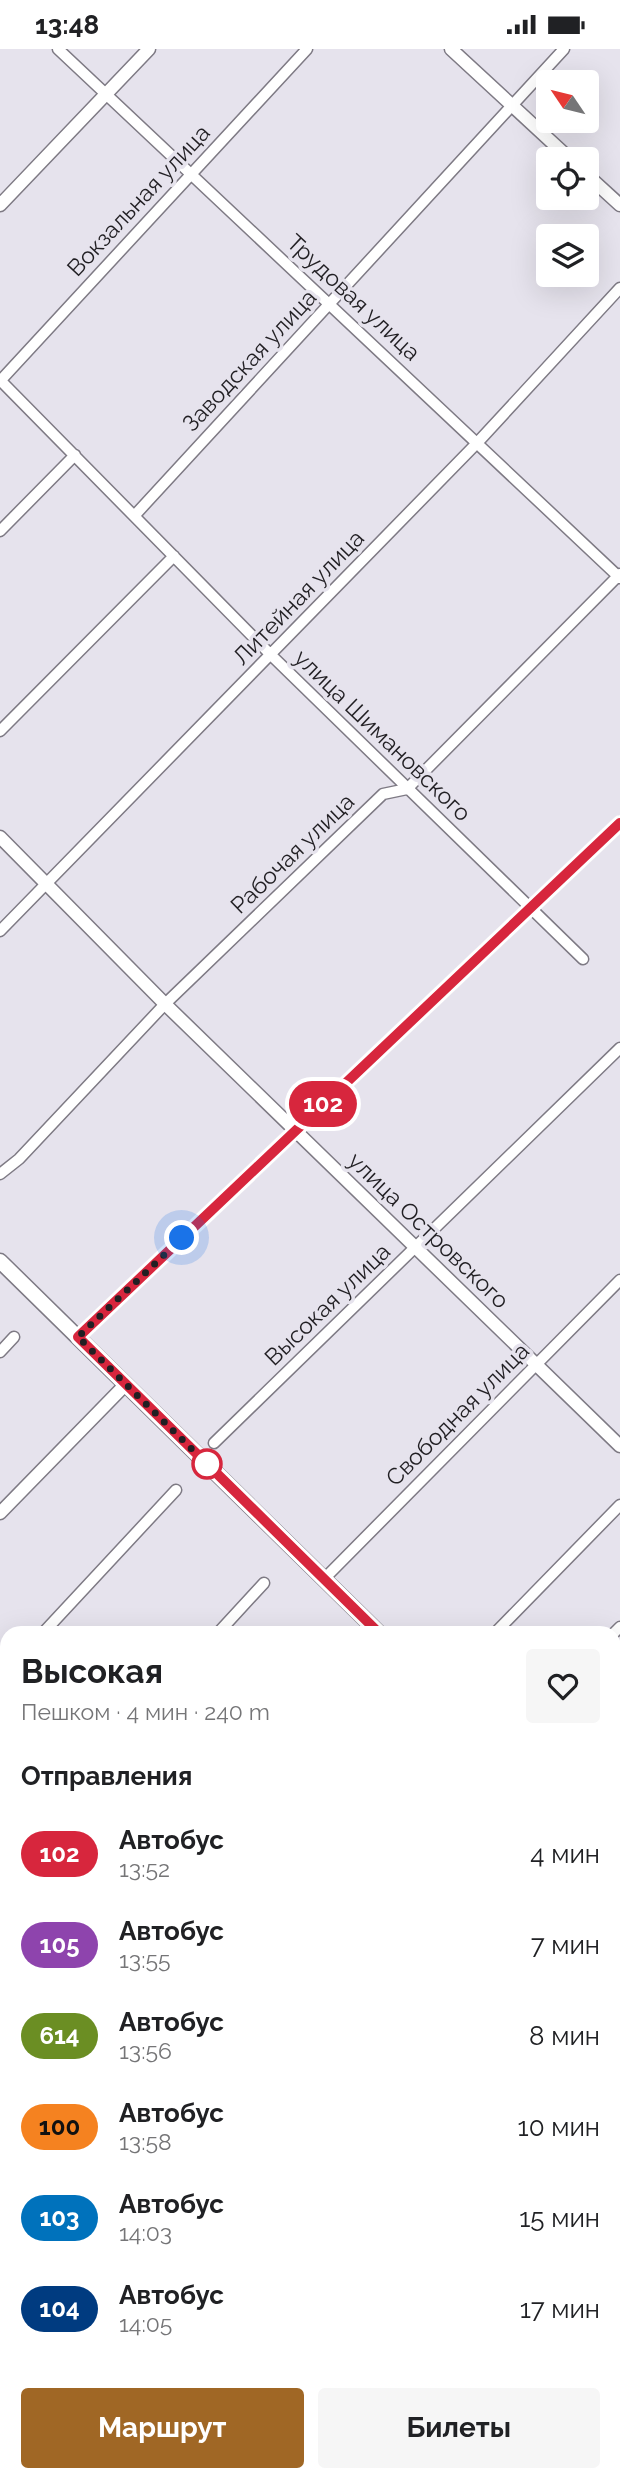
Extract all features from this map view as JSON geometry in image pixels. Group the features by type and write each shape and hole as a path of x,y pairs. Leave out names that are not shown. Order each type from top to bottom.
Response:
{"main road":[{"path":"0,1261 372,1626"}],"street":[{"name":"Трудовая улица","path":"58,49 190,176 331,302 619,576"},
{"path":"0,205 149,49"},
{"name":"Вокзальная улица","path":"0,380 307,49"},
{"path":"451,49 557,147"},
{"name":"Заводская улица","path":"135,515 564,49"},
{"path":"599,186 620,205"},
{"name":"Литейная улица","path":"0,931 478,442 620,288"},
{"name":"улица Шимановского","path":"0,380 271,655 407,789 534,908 583,959"},
{"path":"0,531 75,455"},
{"path":"0,731 174,556"},
{"name":"Рабочая улица","path":"0,1174 19,1159 166,1004 383,794 407,789 619,576"},
{"path":"78,1337 534,908 620,823"},
{"name":"улица Островского","path":"0,837 166,1004 620,1446"},
{"name":"Высокая улица","path":"214,1443 620,1048"},
{"name":"Свободная улица","path":"324,1579 620,1280"},
{"path":"0,1352 14,1337"},
{"path":"0,1513 127,1384"},
{"path":"50,1626 176,1490"},
{"path":"502,1626 620,1505"},
{"path":"224,1626 264,1583"}],"bus line":[{"name":"102","path":"372,1626 78,1337 534,908 620,823"}],"route":[{"path":"182,1238 78,1337 207,1464"}]}
